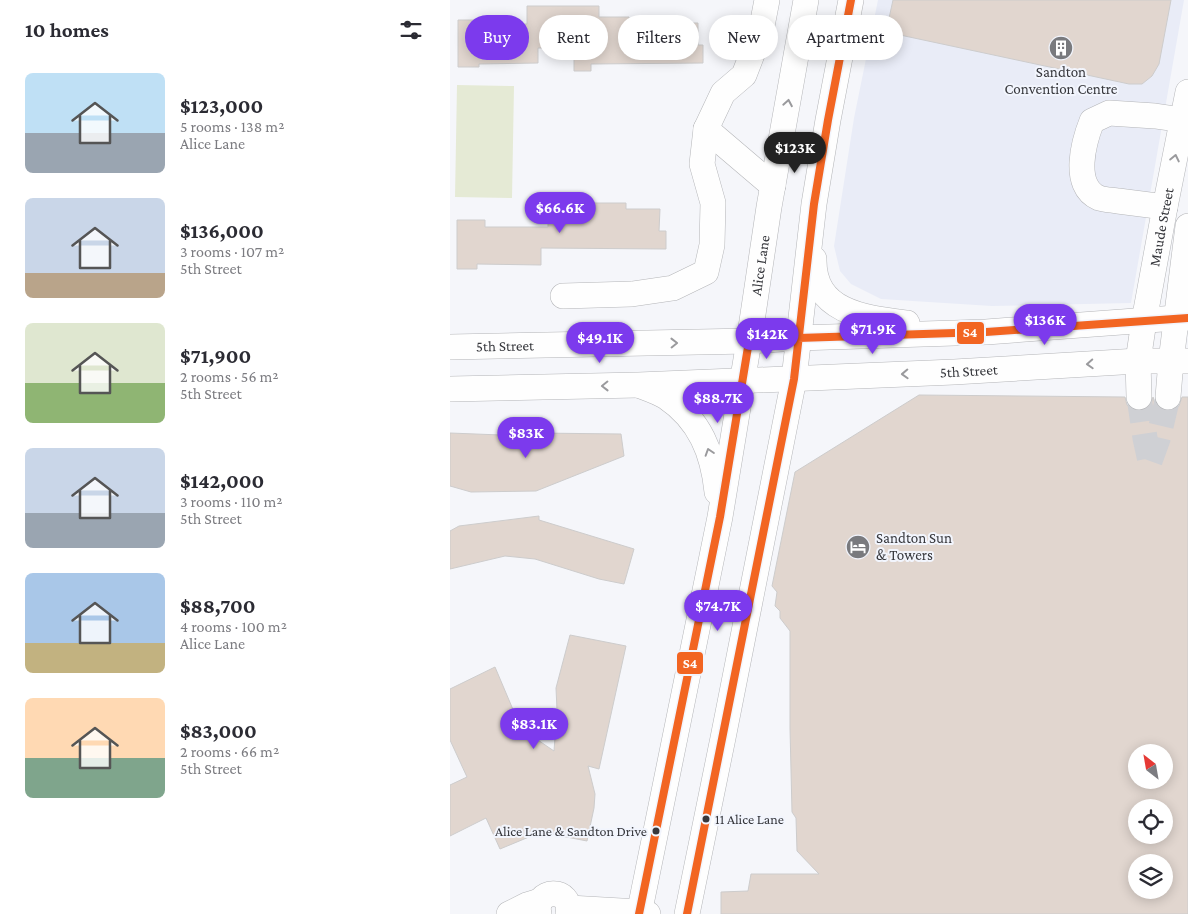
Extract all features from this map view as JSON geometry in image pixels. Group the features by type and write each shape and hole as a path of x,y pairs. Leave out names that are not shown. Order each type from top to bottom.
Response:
{"street":[{"path":"563,296 632,294 673,288 706,272 712,245 713,203 702,164 706,129 723,92 744,75 761,32 767,0"},
{"name":"Alice Lane","path":"642,913 720,517 773,186 806,0"},
{"path":"687,914 794,379 814,204 828,120 852,0"},
{"name":"Maude Street","path":"1139,397 1138,361 1144,320 1188,92"},
{"path":"1165,208 1099,198 1089,191 1084,180 1081,165 1085,138 1092,121 1109,112 1182,120"},
{"path":"706,129 773,186"},
{"path":"814,204 816,220 815,272 820,288 834,304 864,316 895,322 986,332"},
{"name":"Maude Street","path":"1168,398 1179,361 1188,226"},
{"name":"5th Street","path":"450,347 749,341 986,332 1182,318"},
{"name":"5th Street","path":"450,389 638,385 954,372 1138,361 1179,361"},
{"path":"638,385 664,396 683,410 695,426 707,446 716,475 720,517"},
{"path":"509,914 527,905 539,908 543,897 547,894 562,895 569,911 642,913"}],"shaded area":[{"path":"878,0 1184,0 1131,303 992,306 881,299 851,284 840,271 834,246 854,118 866,60 903,60 903,15 875,15"}],"green space":[{"path":"457,85 514,86 512,198 455,197"}],"building":[{"name":"Sandton Convention Centre","path":"893,0 1171,0 1159,64 1152,76 1142,84 1129,84 903,36 903,15 890,15"},
{"path":"527,6 599,6 599,15 539,15 538,63 479,64 479,67 458,67 458,20 465,20 465,60 529,60 529,15 527,15"},
{"path":"608,17 618,17 618,60 699,60 699,45 703,45 703,63 591,64 591,71 574,71 574,60 608,60"},
{"path":"548,203 626,203 626,209 660,209 659,231 666,231 666,249 541,248 541,265 477,264 477,269 457,269 457,220 485,220 485,227 548,227"},
{"path":"919,395 1125,397 1127,405 1139,411 1147,409 1153,397 1155,404 1159,408 1167,411 1174,410 1179,406 1182,397 1188,397 1188,914 721,914 721,892 748,891 751,874 819,874 797,851 796,818 792,812 790,631 780,618 780,611 775,606 777,592 772,586 795,472"},
{"path":"450,433 501,435 536,433 621,434 624,456 536,491 471,492 450,486"},
{"path":"539,516 539,520 634,549 624,584 599,579 535,559 505,556 450,569 450,531 459,526"},
{"path":"570,635 626,646 599,769 588,766 595,794 587,841 541,832 500,849 486,818 450,836 450,785 467,777 450,740 450,689 495,667 517,719 529,734 554,751 557,710 556,688"}],"tunnel":[{"path":"1139,397 1150,461"},
{"path":"1150,461 1158,439 1168,397"}],"transit line":[{"name":"S4","path":"687,914 794,379 814,204 851,0"},
{"name":"S4","path":"639,914 720,517 749,341 986,332 1188,318"}],"place":[{"name":"Sandton Convention Centre","path":"1061,48"},
{"name":"Sandton Sun & Towers","path":"858,547"},
{"name":"11 Alice Lane","path":"706,819"},
{"name":"Alice Lane & Sandton Drive","path":"656,831"}]}
